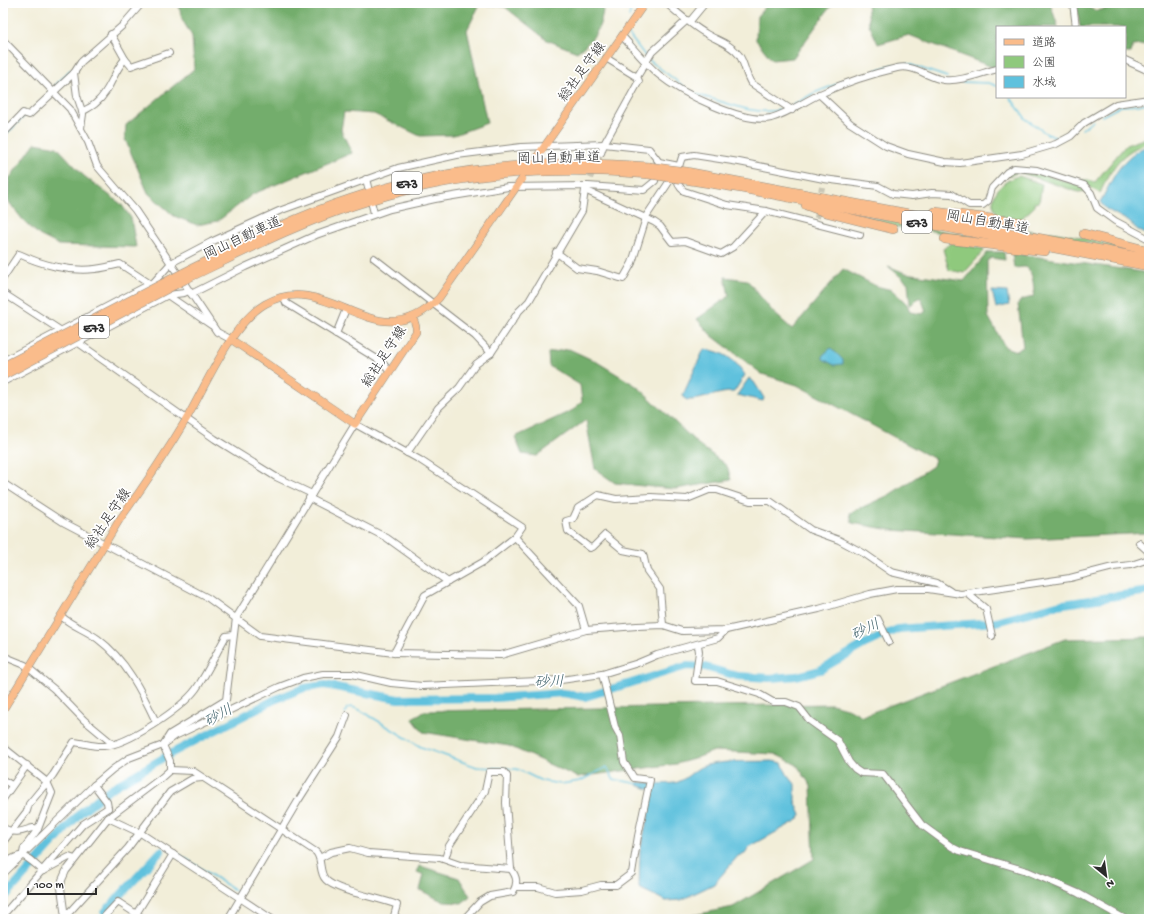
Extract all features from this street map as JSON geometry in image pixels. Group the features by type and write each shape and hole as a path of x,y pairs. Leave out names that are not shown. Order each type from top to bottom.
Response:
{"highway":[{"name":"岡山自動車道","path":"3,367 184,276 320,217 398,192 436,183 505,173 578,169 649,170 842,200 1149,259"},
{"name":"岡山自動車道","path":"681,175 1149,266"},
{"path":"786,196 825,212 893,229"},
{"path":"842,200 1024,223"},
{"path":"1084,234 1149,251"},
{"path":"945,239 1125,262"},
{"name":"岡山自動車道","path":"3,375 184,276"}],"main road":[{"name":"総社足守線","path":"539,154 645,3"},
{"name":"総社足守線","path":"3,710 105,543 149,479 187,418 232,340 254,311 270,301 284,297 303,295 317,297 362,317 386,321 413,317 433,304 439,298 522,179"},
{"name":"総社足守線","path":"355,424 416,332 413,317"},
{"path":"232,340 355,424"}],"street":[{"path":"666,3 688,21 736,51 741,59 746,76 751,83 790,108"},
{"path":"601,152 604,144 638,86 637,77 652,52 691,20 705,3"},
{"path":"1072,3 1076,26"},
{"path":"3,134 23,113 29,115 53,90 74,73 81,62 111,34 122,26 140,4"},
{"path":"111,34 124,59 131,66 169,54"},
{"path":"622,36 648,60 658,75 676,87 713,106 734,113 769,118 820,94 858,79 904,67 944,80 958,79 996,69"},
{"path":"3,40 70,109 88,142 97,166 135,210 217,332 232,340"},
{"path":"606,58 637,77"},
{"path":"82,112 96,103 103,95 116,68 124,59"},
{"path":"1126,60 1149,71"},
{"path":"74,73 77,96 82,112 81,128"},
{"path":"820,94 850,123 871,138 898,151 945,162 964,163 1022,154 1064,140 1084,123 1116,104 1149,99"},
{"path":"3,361 154,282 171,263 211,242 279,211 398,168 456,155 521,147 604,144 649,149 659,162 681,175"},
{"path":"860,235 816,221 727,205 684,191 679,188 682,157 694,155 739,162 824,179 878,186 893,194 912,196 932,193 952,194 969,205 983,205 988,201 992,188 1006,172 1014,168 1037,170 1084,185 1091,193 1097,208 1115,221 1149,239"},
{"path":"3,382 168,295 190,292 316,235 374,214 435,199 516,187 644,190 655,181 659,162"},
{"path":"556,252 577,268 597,271 623,279 632,263 646,218 669,182 681,175"},
{"path":"407,453 438,408 459,388 476,364 491,354 519,311 529,301 556,252 582,211 586,188 590,178"},
{"path":"366,179 368,187"},
{"path":"822,187 824,179"},
{"path":"655,181 669,182"},
{"path":"586,188 660,226 672,242 685,241 721,254 733,247 766,211"},
{"path":"372,205 374,214"},
{"path":"3,278 19,254 37,263 54,267 87,270 120,264 168,295 207,323 213,325"},
{"path":"374,258 475,336 491,354"},
{"path":"3,293 60,330 216,439 276,477 387,538 448,582"},
{"path":"284,297 286,302 382,362 389,372"},
{"path":"336,334 346,309"},
{"path":"170,770 170,761 164,747 170,734 226,700 229,686 233,634 236,618 355,424 407,453 522,527 515,537 483,562 425,595 394,653"},
{"path":"3,483 63,522 184,584 236,618 254,633 268,638 394,653 501,655 586,630 663,625 682,631 726,630 812,611 870,594 897,589 928,589 951,593 967,593 1070,578 1113,567 1131,565 1149,559"},
{"path":"663,625 660,588 647,571 643,554 623,550 605,535 593,547 590,548 568,531 566,520 573,519 578,508 598,495 616,499 651,497 687,499 709,490 717,490 750,501 770,501 811,530 839,540 865,554 891,572 937,583 951,593"},
{"path":"515,537 579,606 586,630"},
{"path":"1139,543 1149,552"},
{"path":"967,593 986,609 992,636"},
{"path":"61,616 71,625 100,640 125,667 137,682 156,722"},
{"path":"878,619 889,642"},
{"path":"3,874 94,785 129,758 164,747 175,736 279,687 303,678 323,674 352,674 391,683 422,686 603,677 657,655 698,645 718,638 726,630"},
{"path":"3,842 74,742 103,746 113,744 156,722 178,707 196,689 226,636 233,634"},
{"path":"698,645 699,652 695,681 717,681 759,694 773,702 786,702 799,707 810,721 838,741 849,762 854,768 861,773 883,774 914,816 941,840 960,851 1027,871 1078,893 1125,919"},
{"path":"3,656 25,665 54,689 84,720 113,744"},
{"path":"516,887 538,887 555,892 582,890 601,885 612,886 622,881 632,873 638,836 650,782 649,778 641,780 634,778 625,764 620,736 615,727 603,677"},
{"path":"228,919 280,830 339,737 346,715"},
{"path":"3,747 47,782 52,793 38,829 24,848 23,854"},
{"path":"3,799 27,766"},
{"path":"64,918 62,880 66,871 108,818 170,770 194,772 247,806 280,830 316,852 320,858 323,876 332,885 397,905 394,916 399,919"},
{"path":"445,859 449,846 485,791 489,772 504,772 507,776 506,803 510,869 517,879 516,887 510,894 493,896 480,902 464,919"},
{"path":"64,918 140,833 170,792 192,778 202,778"},
{"path":"3,780 12,786"},
{"path":"94,785 107,802 108,808"},
{"path":"103,824 98,819 99,816 108,808"},
{"path":"3,915 83,824 108,808"},
{"path":"108,818 140,833 272,919"},
{"path":"3,828 10,832 21,833 35,828 38,829"},
{"path":"320,858 331,852 350,848 368,853 445,859 460,865 510,869"},
{"path":"3,866 18,854 23,854 43,871"},
{"path":"135,917 173,854"},
{"path":"43,871 69,857 75,859"},
{"path":"102,919 118,902 135,917 144,919"}],"green space":[{"path":"183,3 604,3 597,31 589,42 577,52 547,40 505,7 480,4 467,30 487,123 454,135 420,136 374,114 344,112 341,130 352,153 253,194 218,221 197,225 174,216 148,193 125,139 126,125 194,69 192,36 183,21 179,7"},
{"path":"769,3 833,3 793,58 772,60 756,40 757,16"},
{"path":"867,3 1050,3 1058,26 996,26 996,69 909,35 878,44 869,24"},
{"path":"1076,3 1088,3 1089,8 1096,11 1132,3 1149,3 1149,44 1133,46 1131,53 1126,53 1126,26 1080,26"},
{"path":"1149,137 1149,142 1131,151 1118,162 1109,175 1100,193 1076,180 1095,182 1126,145"},
{"path":"35,143 57,147 84,176 121,204 131,218 136,247 59,245 39,235 23,220 8,201 9,179"},
{"path":"1014,171 1032,171 1082,186 1088,191 1078,192 1019,172 1001,179"},
{"path":"1019,176 1042,184 1039,202 1034,203 1034,207 1021,219 997,216 993,204 995,194 1005,182"},
{"path":"832,210 1021,246 962,239 952,235 920,229 896,227"},
{"path":"965,219 1000,222 1011,227 1043,233 1052,232 1085,238 1149,255"},
{"path":"952,243 984,249 984,251 964,273 949,270 943,249"},
{"path":"988,252 1004,252 1005,260 991,258 987,261 988,316 1005,347 1016,351 1023,347 1018,304 1021,300 1033,297 1034,290 1032,276 1028,269 1025,267 1014,268 1012,253 1149,273 1149,533 1028,539 891,530 852,523 850,513 889,495 933,466 935,459 797,385 762,374 711,335 697,319 729,296 725,277 747,280 773,312 792,329 843,269 876,286 892,290 907,304 910,312 922,314 926,311 921,298 918,298 910,306 908,283 888,266 905,273 964,281"},
{"path":"569,349 597,362 638,387 698,444 727,466 731,480 675,489 615,483 595,469 586,420 537,456 522,454 515,437 573,410 582,401 580,385 549,366 548,353"},
{"path":"1149,637 1149,919 676,919 733,907 814,859 811,786 797,765 775,754 714,751 676,764 577,777 509,746 423,732 412,718 425,711 832,704 850,709 862,716 1065,639"},
{"path":"420,866 459,878 470,896 462,903 444,902 420,890 424,875 417,872"}],"water":[{"path":"1149,145 1149,236 1138,230 1128,221 1106,209 1100,202 1114,176 1125,161 1131,155"},
{"path":"992,291 1007,292 1009,305 996,308"},
{"path":"831,348 843,360 843,364 834,365 823,359 823,355"},
{"path":"704,349 723,354 728,357 745,375 734,392 686,400 683,395"},
{"path":"749,378 754,382 764,398 763,401 737,395"},
{"path":"772,761 782,763 787,774 795,784 795,801 801,815 798,820 749,847 745,853 738,856 714,884 681,900 666,901 639,888 640,851 654,791 637,785 638,782 659,784 675,783 703,766 715,763"}],"waterway":[{"path":"629,17 632,3"},
{"path":"629,35 646,57"},
{"path":"649,60 687,89"},
{"path":"876,70 892,65 908,64 947,77"},
{"path":"52,89 70,70"},
{"path":"793,105 814,93 855,77"},
{"path":"961,82 989,83 996,86"},
{"path":"692,92 707,98 750,110 776,111 786,109"},
{"path":"1011,98 1026,119 1047,134 1061,139"},
{"path":"1102,116 1121,106 1139,105 1149,102"},
{"path":"3,138 25,115"},
{"path":"1082,129 1093,121"},
{"name":"砂川","path":"3,899 81,812 110,789 172,753 274,700 304,688 325,685 398,699 495,698 563,693 585,697 687,666 705,667 737,676 770,678 797,676 820,670 865,644 898,629 996,622 1057,605 1149,591"},
{"path":"345,713 347,708 352,707 360,710 421,747 477,767 517,769 542,781 561,784 580,781 607,767 613,779 639,784"},
{"path":"167,847 238,892 241,892"},
{"path":"105,912 161,851"}],"tunnel":[{"path":"590,178 601,153"},
{"path":"529,168 539,154"},
{"path":"817,218 822,187"}]}
